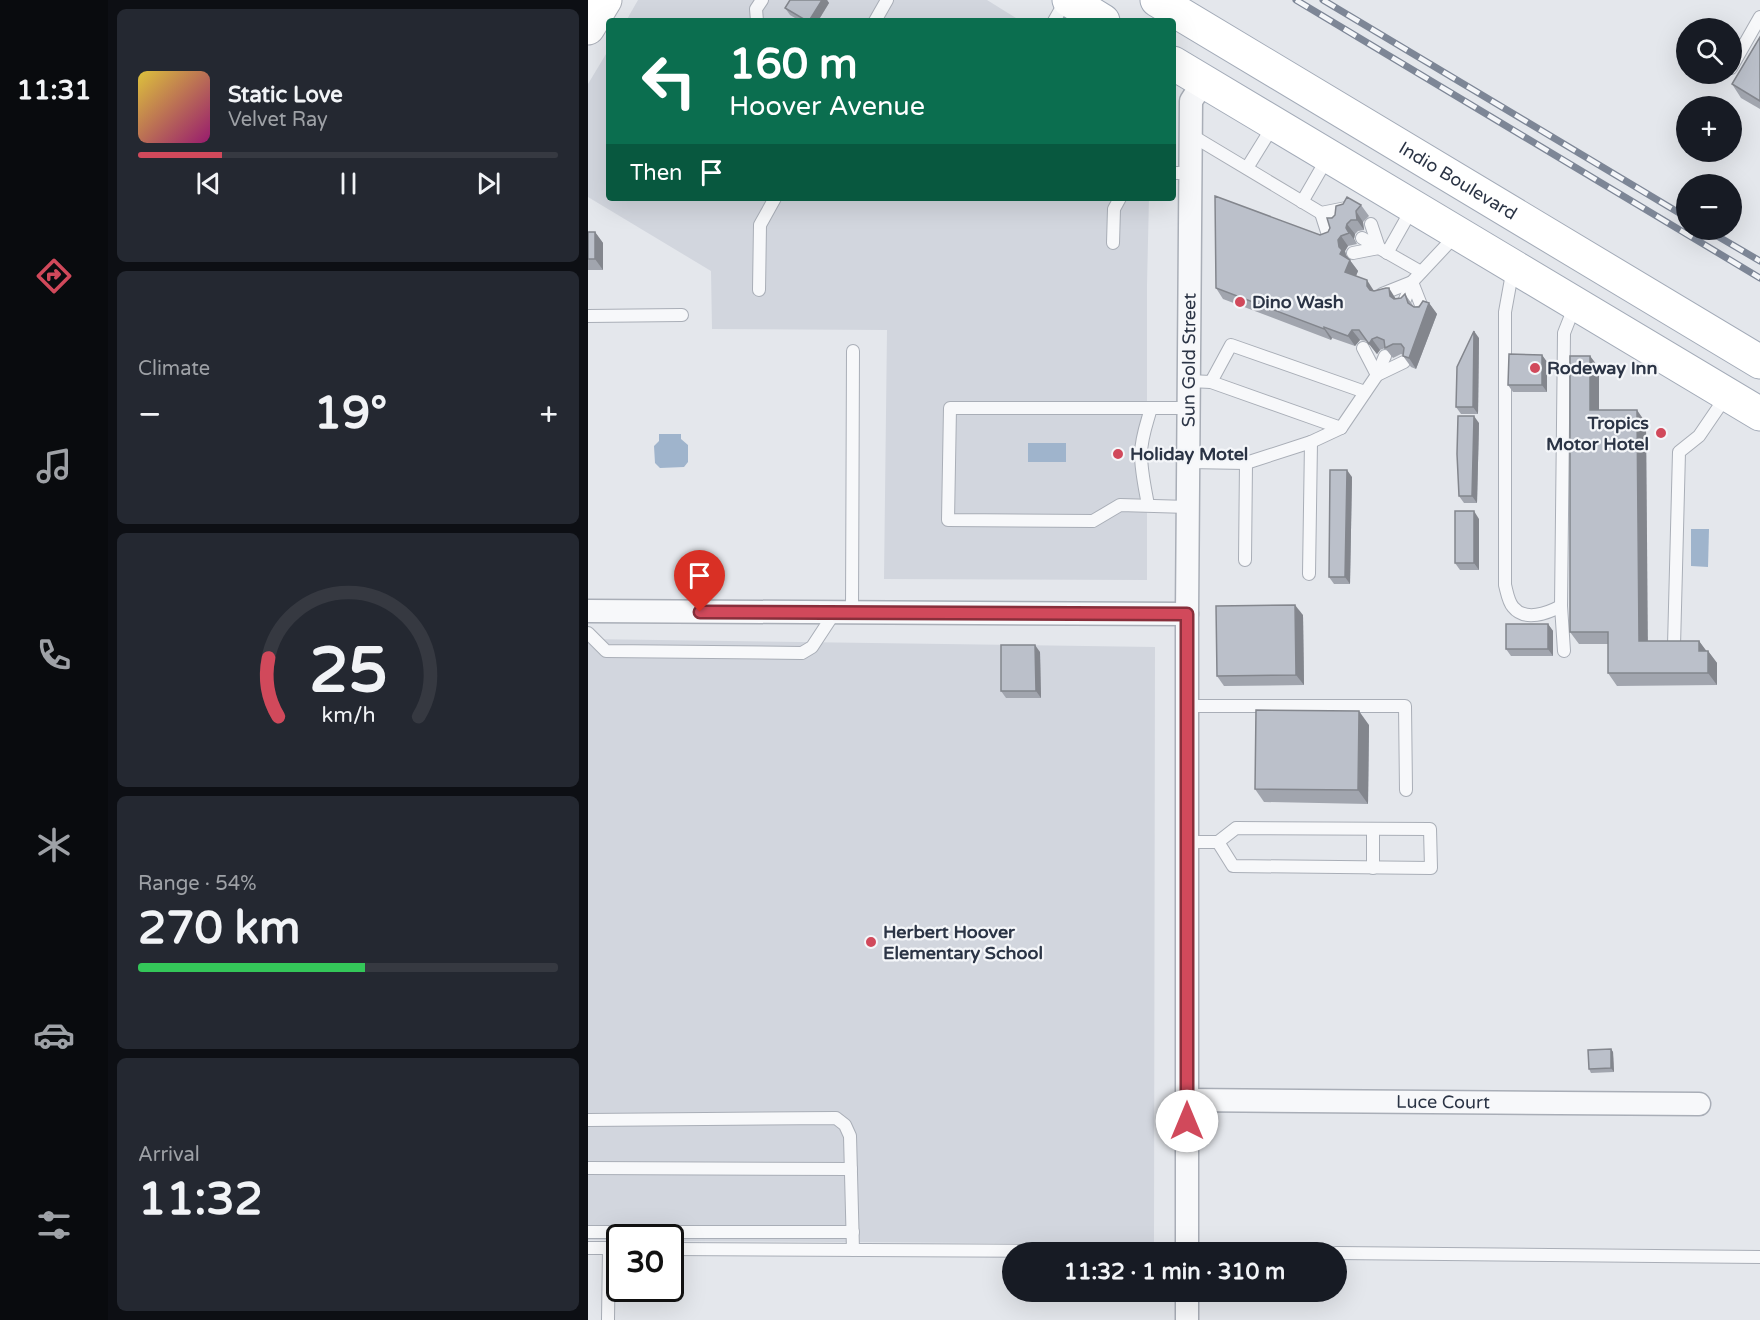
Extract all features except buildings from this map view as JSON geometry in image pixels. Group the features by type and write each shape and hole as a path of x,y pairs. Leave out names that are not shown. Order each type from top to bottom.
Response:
{"main road":[{"path":"588,28 605,0"},
{"path":"1067,0 1099,18"},
{"path":"1161,3 1173,18"},
{"name":"Indio Boulevard","path":"1161,3 1760,362"},
{"path":"1176,22 1190,40 1204,81"},
{"path":"1176,65 1760,414"},
{"path":"1204,81 1227,75 1252,79 1348,136 1412,153"}],"street":[{"name":"Sun Gold Street","path":"1187,1242 1188,462 1189,408 1200,381 1182,173 1191,135 1191,101 1204,81"},
{"path":"588,611 1187,614"},
{"name":"Luce Court","path":"1187,1100 1699,1104"},
{"path":"1187,1302 1187,1320"}],"lane":[{"path":"757,18 756,9 762,0"},
{"path":"877,18 887,0"},
{"path":"1056,18 1067,0"},
{"path":"1742,50 1760,17"},
{"path":"1247,168 1275,123"},
{"path":"1191,135 1336,221"},
{"path":"1302,202 1329,156"},
{"path":"759,290 760,225 773,201"},
{"path":"1113,243 1114,209 1118,201"},
{"path":"1383,250 1413,206"},
{"path":"1321,213 1346,208"},
{"path":"1321,213 1329,238"},
{"path":"1371,224 1383,250"},
{"path":"1404,302 1413,282 1458,233"},
{"path":"1362,238 1421,272"},
{"path":"1353,253 1383,250"},
{"path":"1514,266 1505,312 1505,585 1513,609 1527,615 1546,614 1561,606"},
{"path":"1383,294 1413,282"},
{"path":"1413,282 1424,310"},
{"path":"1564,651 1561,606 1564,333 1576,304"},
{"path":"588,316 682,315"},
{"path":"1341,428 1200,381 1231,345 1365,392"},
{"path":"1363,348 1377,375"},
{"path":"588,633 606,651 802,653 812,647 844,612 854,351"},
{"path":"1188,462 1246,463 1311,442 1341,428 1377,375 1385,356"},
{"path":"1377,375 1404,362"},
{"path":"1674,646 1679,452 1699,436 1727,394"},
{"path":"1188,507 1120,505 1093,521 948,520 950,408 1189,408"},
{"path":"1148,505 1141,451 1151,408"},
{"path":"1309,574 1311,442"},
{"path":"1245,560 1246,463"},
{"path":"1187,706 1405,706 1406,790"},
{"path":"1187,842 1218,842 1236,828 1430,829 1431,868 1233,866 1218,842"},
{"path":"1373,829 1373,868"},
{"path":"588,1120 836,1118 845,1125 850,1136 854,1250"},
{"path":"588,1168 851,1169"},
{"path":"588,1232 853,1232"},
{"path":"588,1248 606,1248"},
{"path":"684,1249 1002,1251"},
{"path":"1347,1253 1760,1257"},
{"path":"609,1320 610,1302"}],"shaded area":[{"path":"638,0 987,0 1016,18 628,18"},
{"path":"606,54 606,201 1149,201 1147,580 884,579 887,330 712,329 711,271 588,197 588,84"},
{"name":"Herbert Hoover Elementary School","path":"588,639 1155,647 1154,1242 684,1241 684,1224 606,1224 606,1240 588,1240"}],"water":[{"path":"659,434 681,434 681,439 688,445 688,462 684,467 660,468 655,463 654,446 659,441"},
{"path":"1028,443 1066,443 1066,462 1028,462"},
{"path":"1691,529 1709,529 1708,567 1691,566"}],"railway":[{"path":"1296,0 1760,278"},
{"path":"1323,0 1676,211"},
{"path":"1724,240 1760,261"}],"place":[{"name":"Dino Wash","path":"1240,302"},
{"name":"Rodeway Inn","path":"1535,368"},
{"name":"Tropics Motor Hotel","path":"1661,433"},
{"name":"Holiday Motel","path":"1118,454"},
{"name":"Herbert Hoover Elementary School","path":"871,942"}],"route":[{"path":"700,612 1187,614 1187,1121"}]}
